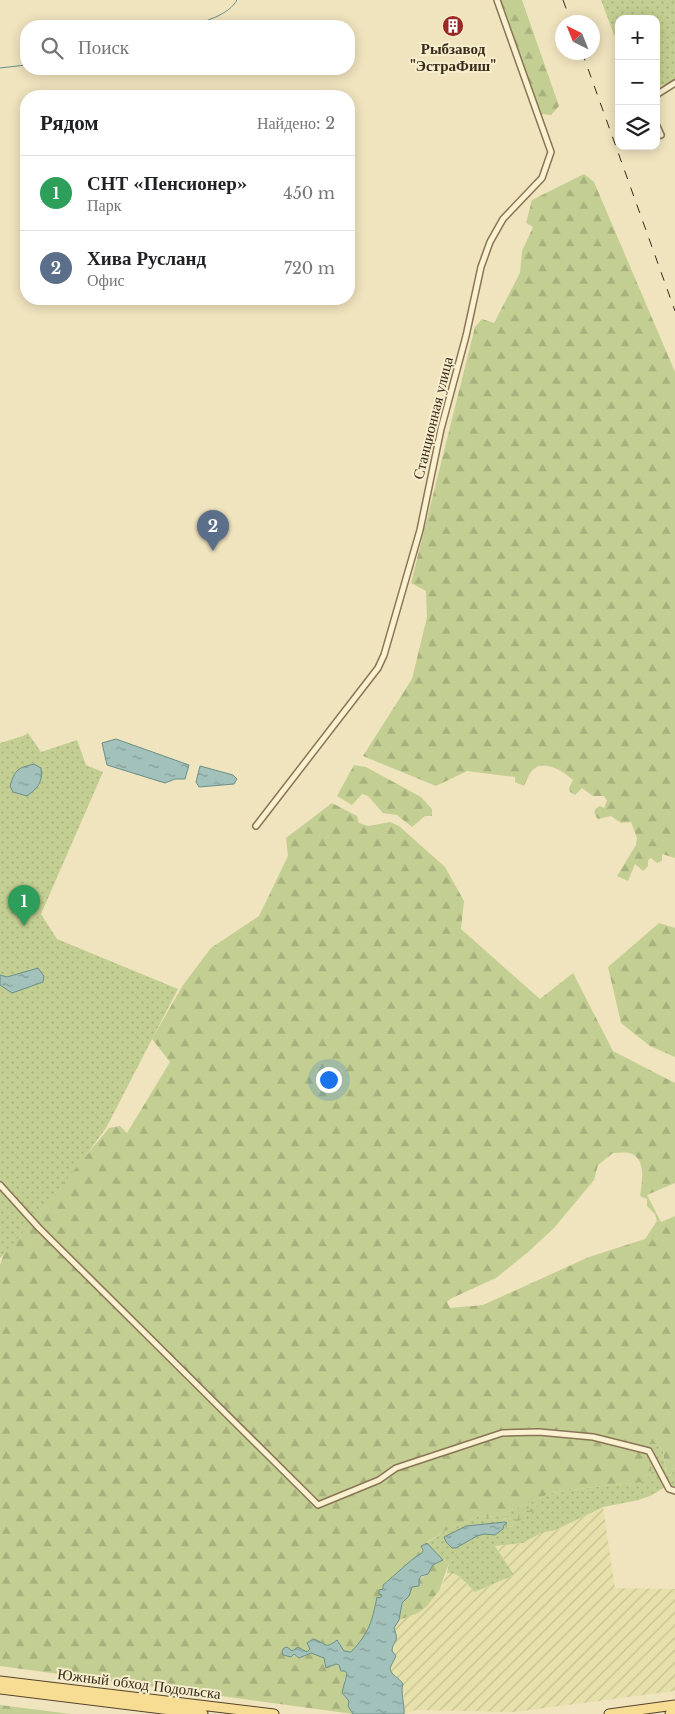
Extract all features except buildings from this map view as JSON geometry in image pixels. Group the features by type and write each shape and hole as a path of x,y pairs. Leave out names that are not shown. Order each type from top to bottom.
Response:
{"main road":[{"name":"Южный обход Подольска","path":"0,1680 274,1714"},
{"name":"Южный обход Подольска","path":"0,1689 203,1714"},
{"path":"609,1714 675,1705"},
{"path":"670,1714 675,1713"}],"street":[{"name":"Станционная улица","path":"256,826 378,668 384,655 420,530 441,429 466,336 481,267 490,242 503,220 542,178 547,167 551,152 497,0"},
{"path":"660,92 675,83"},
{"path":"0,1185 39,1228 318,1505 379,1480 396,1468 502,1433 539,1432 593,1437 649,1451 669,1489 675,1491"}],"shaded area":[{"path":"603,1507 615,1588 675,1589 675,1691 514,1712 416,1710 404,1714 405,1705 401,1681 394,1677 390,1668 395,1659 392,1651 396,1635 395,1624 399,1620 423,1610 441,1587 447,1573 452,1572 456,1574 475,1592 514,1575 495,1546 523,1543 541,1533 557,1530"}],"green space":[{"path":"500,0 522,0 559,106 551,115 541,114"},
{"path":"601,0 675,0 675,81 660,86 660,15 615,15 615,37"},
{"path":"584,174 594,182 675,372 675,858 662,854 662,861 657,863 651,858 648,860 648,866 643,871 635,864 628,881 617,876 636,845 637,838 631,822 621,823 611,816 598,819 594,811 600,806 604,808 607,801 604,796 593,796 582,788 575,795 570,792 569,788 573,780 552,767 541,766 536,768 530,774 524,786 515,782 515,777 467,771 436,786 363,756 412,679 427,617 426,591 411,583 475,327 482,319 494,323 520,273 522,251 533,227 526,223 532,200"},
{"path":"28,733 41,752 77,740 86,765 103,772 41,914 57,939 178,989 106,1128 36,1225 0,1258 0,743"},
{"path":"354,765 366,767 421,797 432,809 432,816 425,816 412,827 397,815 383,813 368,796 362,794 352,805 337,796"},
{"path":"332,803 357,816 359,823 368,826 390,822 399,826 445,867 464,901 461,929 540,999 573,973 613,1051 675,1083 675,1183 647,1195 661,1222 675,1216 675,1468 670,1476 666,1473 663,1450 657,1444 649,1444 641,1451 651,1465 651,1472 646,1481 551,1493 498,1516 477,1517 445,1531 421,1546 422,1553 383,1585 382,1595 380,1598 377,1597 369,1627 351,1652 344,1651 340,1646 322,1645 307,1652 301,1648 292,1652 289,1650 283,1655 291,1657 293,1654 299,1658 311,1653 324,1658 330,1667 336,1664 347,1673 344,1680 344,1696 349,1701 348,1706 353,1714 0,1666 0,1265 3,1256 109,1128 120,1126 127,1133 170,1062 152,1039 183,985 211,948 259,916 288,856 286,838","holes":["613,1153 635,1155 641,1165 640,1196 647,1199 647,1206 655,1214 657,1221 645,1239 589,1257 483,1305 450,1308 447,1302 450,1299 496,1278 554,1228 594,1180 598,1165"]},
{"path":"659,923 675,928 675,1057 650,1046 621,1023 608,967"},
{"path":"649,1444 657,1444 663,1450 666,1473 670,1476 675,1468 675,1486 665,1487 639,1500 603,1507 556,1530 541,1533 523,1543 495,1546 514,1575 475,1592 459,1576 447,1573 449,1563 443,1560 427,1543 445,1531 477,1517 498,1516 551,1493 635,1483 641,1451","holes":["539,1507 512,1526 503,1529 495,1535 484,1534 456,1548 450,1547 470,1526 497,1524 506,1518"]},
{"path":"540,1507 512,1526 503,1529 506,1523 497,1524 518,1513"},
{"path":"443,1560 449,1563 439,1591 426,1607 418,1613 399,1620 402,1603 409,1596 412,1586 428,1574 433,1565"},
{"path":"0,1705 71,1714 0,1714"}],"water":[{"path":"116,739 189,765 185,779 175,779 165,783 107,765 102,743"},
{"path":"34,764 41,768 41,777 37,787 27,796 13,792 10,786 18,770"},
{"path":"200,766 233,775 237,779 234,784 199,787 196,782"},
{"path":"38,968 44,976 43,982 12,993 0,985 0,975 7,977"},
{"path":"507,1523 503,1529 495,1535 484,1534 477,1536 456,1548 452,1548 444,1537 466,1526"},
{"path":"427,1543 443,1560 433,1565 428,1574 421,1576 419,1586 412,1587 409,1596 402,1603 399,1620 394,1628 396,1639 392,1651 396,1656 390,1668 392,1673 403,1684 404,1714 353,1714 348,1706 349,1701 342,1693 347,1673 341,1671 339,1665 336,1664 326,1668 324,1658 311,1653 299,1658 294,1654 291,1657 283,1655 282,1651 287,1647 292,1651 298,1647 307,1652 310,1649 307,1643 313,1639 325,1645 329,1645 337,1640 344,1651 351,1652 369,1627 377,1597 380,1598 382,1595 379,1594 379,1590 383,1589 383,1585 422,1553 421,1546"}],"waterway":[{"path":"208,20 228,10 237,0"},
{"path":"0,68 20,66"}],"railway":[{"path":"563,0 568,15"},
{"path":"585,60 675,311"}],"place":[{"name":"Рыбзавод \"ЭстраФиш\"","path":"453,26"},
{"name":"Хива Русланд","path":"213,551"},
{"name":"СНТ «Пенсионер»","path":"24,926"}]}
